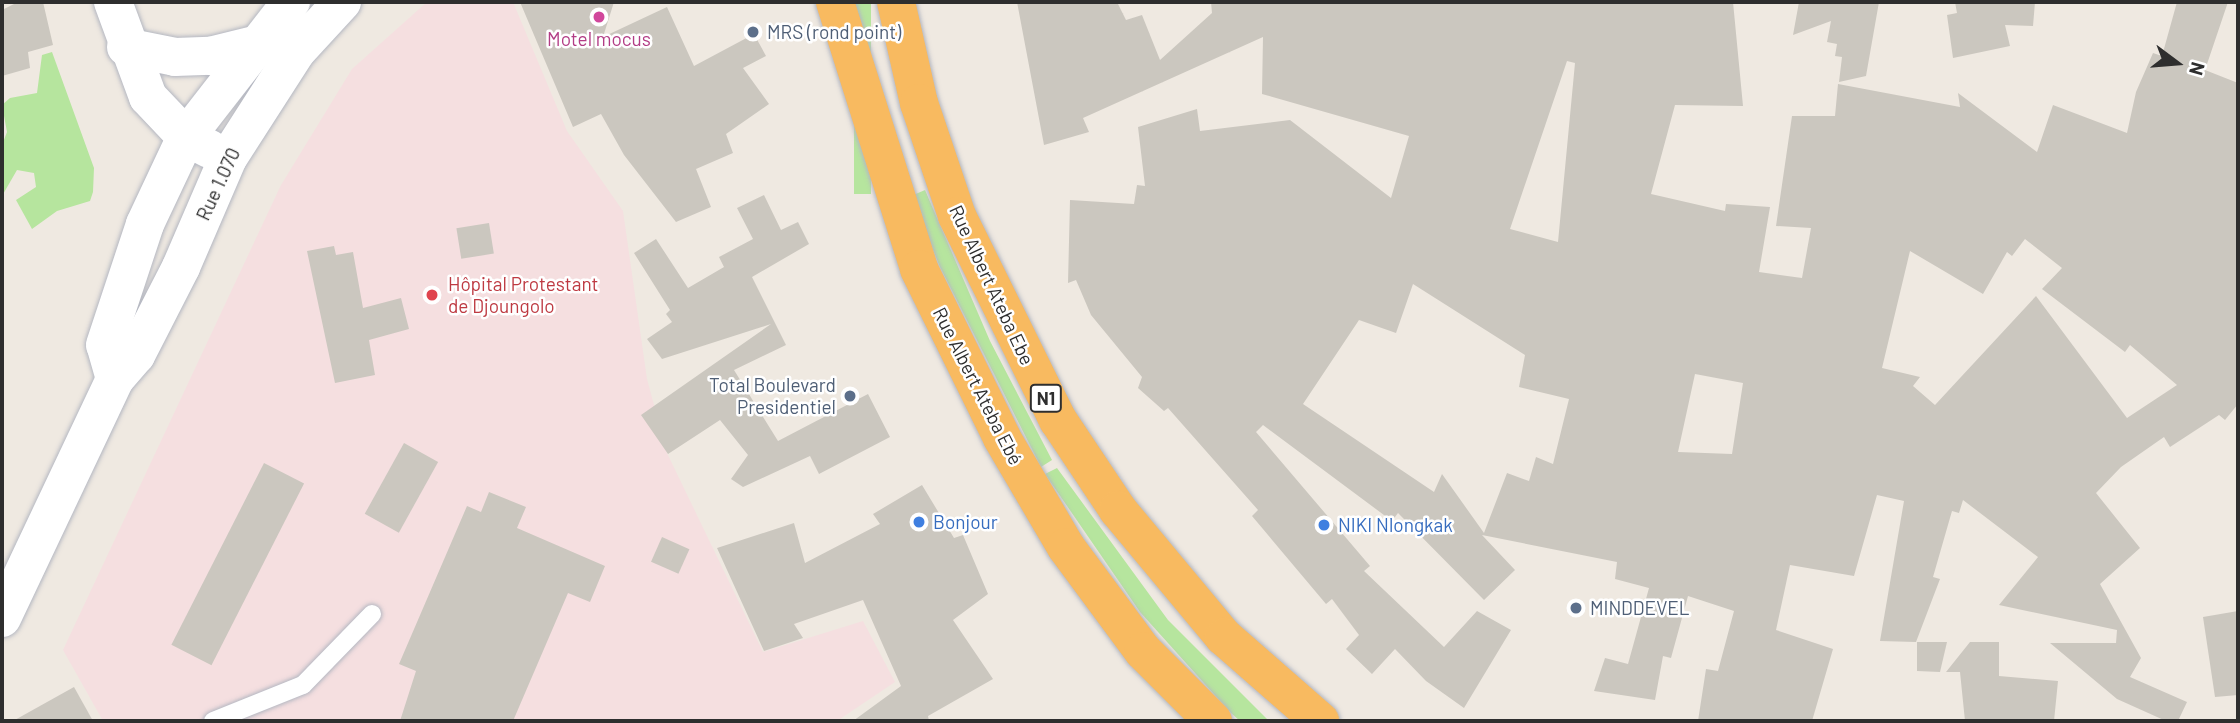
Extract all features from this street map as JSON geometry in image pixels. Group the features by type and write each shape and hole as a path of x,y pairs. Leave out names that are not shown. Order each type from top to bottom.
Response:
{"highway":[{"name":"Rue Albert Ateba Ebé","path":"835,2 919,269 1003,439 1066,547 1143,651 1213,721"},
{"name":"Rue Albert Ateba Ebe","path":"896,2 919,103 957,216 1058,420 1118,510 1224,637 1320,721"}],"main road":[{"path":"113,2 126,47 148,97 186,137 228,158"},
{"path":"115,379 105,345 112,316 145,224 186,137 254,45 291,2"},
{"name":"Rue 1.070","path":"2,618 115,379 135,355 170,289 228,158 296,52 342,2"},
{"path":"126,47 175,57 210,56 254,45"}],"lane":[{"path":"214,721 303,685 372,614"}],"shaded area":[{"name":"Hôpital Protestant de Djoungolo","path":"427,2 513,2 567,131 623,211 647,379 667,453 763,652 863,621 895,682 837,721 103,721 63,650 281,185 352,69"}],"green space":[{"path":"854,2 871,2 871,194 854,194"},
{"path":"52,52 94,168 93,192 90,201 57,211 32,229 16,200 36,187 34,173 17,170 2,196 2,145 7,132 2,105 10,98 37,93 42,55"},
{"path":"925,190 990,341 1052,460 1041,467 940,267 911,196"},
{"path":"1057,468 1168,620 1269,721 1240,721 1140,612 1045,474"}],"building":[{"path":"18,2 43,2 53,45 28,52 30,68 2,76 2,10"},
{"path":"520,2 614,2 603,37 667,7 694,66 754,34 766,56 743,68 769,104 726,134 733,153 696,169 711,207 676,222 624,155 601,114 573,127"},
{"path":"1017,2 1117,2 1126,20 1142,15 1160,60 1212,13 1211,2 1733,2 1743,106 1675,105 1651,194 1725,211 1726,204 1770,207 1759,272 1802,278 1811,228 1776,226 1792,116 1835,116 1838,84 1960,107 1958,93 2037,152 2053,105 2127,133 2136,92 2153,53 2162,56 2177,2 2228,2 2205,70 2238,83 2238,404 2225,420 2219,415 2170,447 2164,437 2121,467 2096,493 2140,548 2100,584 2141,658 2130,677 2187,702 2178,721 2166,721 2117,699 2050,643 2116,643 2117,630 1999,605 2038,557 1963,500 1959,513 1952,511 1933,577 1940,579 1916,642 1880,641 1904,501 1877,495 1854,576 1790,565 1776,630 1833,649 1812,721 1698,721 1706,669 1718,671 1734,611 1688,596 1671,658 1663,656 1655,700 1594,691 1605,658 1628,664 1649,588 1615,579 1617,562 1482,535 1515,570 1484,600 1398,513 1392,521 1263,425 1256,432 1370,566 1364,571 1444,647 1477,611 1511,630 1464,708 1426,681 1395,649 1372,674 1346,649 1359,635 1332,599 1326,604 1252,516 1258,510 1168,408 1164,411 1138,388 1142,377 1091,315 1076,280 1068,283 1070,200 1134,204 1137,185 1145,186 1138,127 1197,109 1200,131 1290,120 1391,198 1409,136 1262,94 1263,37 1083,118 1089,132 1044,145","holes":["1567,61 1575,63 1558,242 1510,229","2025,239 2062,268 2042,289 2125,352 2130,345 2177,385 2127,418 2036,296 1935,405 1913,386 1920,377 1882,368 1910,251 1983,294 2007,252 2012,256","1413,284 1525,355 1519,387 1569,399 1553,464 1536,457 1529,481 1507,473 1484,533 1442,474 1434,492 1303,404 1359,320 1396,333","1695,374 1743,383 1732,454 1678,452"]},
{"path":"1799,2 1879,2 1866,76 1839,82 1842,57 1835,56 1837,44 1827,42 1831,21 1793,35"},
{"path":"1955,2 2035,2 2033,26 2005,25 2010,46 1953,58 1947,15 1957,13"},
{"path":"764,195 781,230 798,222 809,244 752,277 786,345 734,370 778,441 868,394 890,437 819,474 810,456 743,487 731,479 748,455 720,420 668,454 641,415 771,324 662,359 647,339 672,322 666,314 670,310 634,253 656,239 688,288 724,267 719,257 753,239 737,208"},
{"path":"489,223 494,254 461,259 456,228"},
{"path":"334,246 336,255 353,252 363,308 401,298 409,329 369,340 375,375 335,383 307,251"},
{"path":"404,443 438,462 399,533 365,514"},
{"path":"264,463 304,483 211,665 171,645"},
{"path":"922,485 954,538 963,535 988,594 953,620 993,679 928,716 929,721 853,721 901,686 863,600 794,624 803,638 764,651 717,548 794,523 805,563 880,524 873,514"},
{"path":"489,492 526,507 517,528 605,566 590,602 568,593 513,721 400,721 416,671 399,664 467,506 481,512"},
{"path":"662,537 689,549 678,574 651,562"},
{"path":"2238,611 2238,695 2215,697 2203,617"},
{"path":"1917,642 1947,642 1940,672 1917,671"},
{"path":"1970,642 1999,642 1999,676 2058,681 2054,721 1965,721 1960,672 1946,672"},
{"path":"74,687 93,721 13,721"}],"place":[{"name":"Motel mocus","path":"599,17"},
{"name":"MRS (rond point)","path":"753,32"},
{"name":"Hôpital Protestant de Djoungolo","path":"432,295"},
{"name":"Total Boulevard Presidentiel","path":"850,396"},
{"name":"Bonjour","path":"919,522"},
{"name":"NIKI Nlongkak","path":"1324,525"},
{"name":"MINDDEVEL","path":"1576,608"}]}
